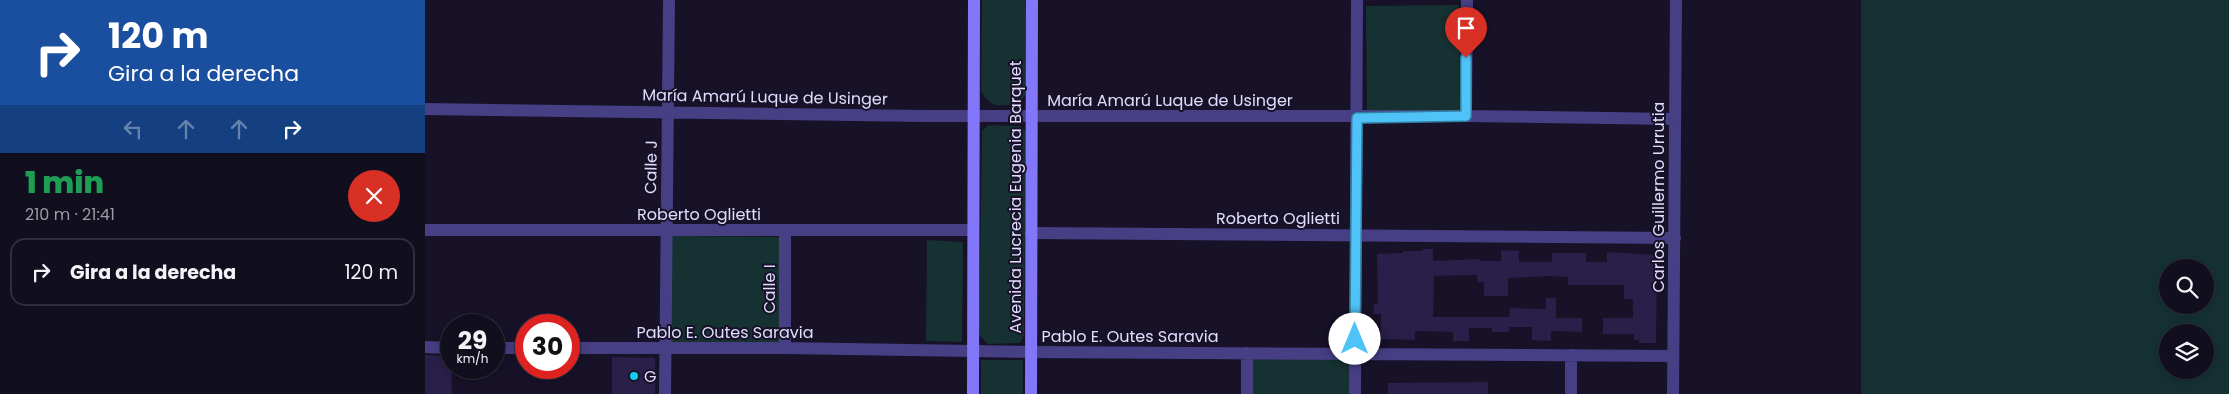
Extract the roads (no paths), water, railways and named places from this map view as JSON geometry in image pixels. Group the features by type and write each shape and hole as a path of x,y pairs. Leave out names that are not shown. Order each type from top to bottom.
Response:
{"street":[{"name":"Calle J","path":"665,394 669,0"},
{"path":"973,394 974,0"},
{"name":"Avenida Lucrecia Eugenia Barquet","path":"1031,394 1032,0"},
{"path":"1355,394 1357,0"},
{"path":"1466,116 1467,0"},
{"name":"Carlos Guillermo Urrutia","path":"1673,394 1676,0"},
{"name":"María Amarú Luque de Usinger","path":"425,109 974,116 1357,118 1466,116 1675,119"},
{"name":"Roberto Oglietti","path":"425,230 973,230"},
{"name":"Calle I","path":"785,230 785,348"},
{"name":"Roberto Oglietti","path":"1031,234 1675,238"},
{"path":"425,348 440,348"},
{"name":"Pablo E. Outes Saravia","path":"580,348 785,348 1031,352 1673,356"},
{"path":"1247,353 1247,394"},
{"path":"1571,355 1571,394"}],"place":[{"name":"G","path":"634,376"}]}
